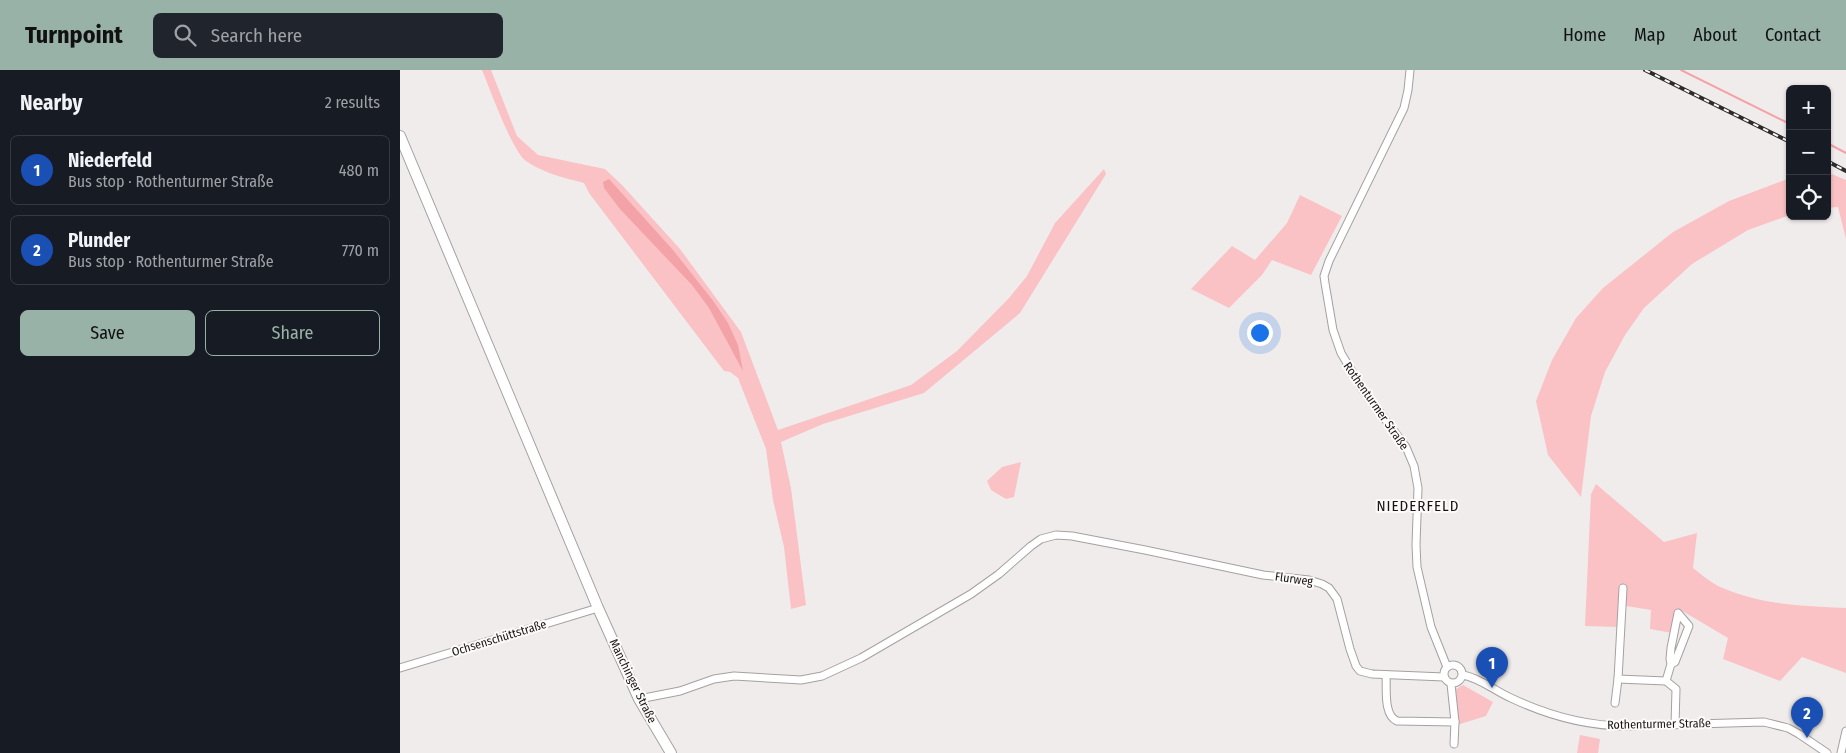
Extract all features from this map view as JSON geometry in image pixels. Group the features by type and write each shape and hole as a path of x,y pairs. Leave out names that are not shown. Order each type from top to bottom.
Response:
{"main road":[{"name":"Manchinger Straße","path":"400,136 598,608 639,698 670,753"}],"street":[{"name":"Rothenturmer Straße","path":"1410,70 1404,108 1339,238 1324,276 1333,330 1341,353 1363,390 1406,447 1416,472 1418,488 1417,567 1433,634 1448,667 1458,666 1463,675 1476,679 1526,705 1564,718 1609,726 1764,722 1788,728 1827,753"},
{"name":"Flurweg","path":"639,698 680,691 714,679 734,676 801,680 822,676 861,658 971,594 999,574 1031,546 1041,539 1056,534 1145,550 1263,575 1309,580 1322,584 1329,588 1337,599 1356,666 1360,671 1386,675 1444,676"},
{"path":"1615,703 1623,588"},
{"name":"Ochsenschüttstraße","path":"400,668 598,608"},
{"path":"1666,681 1671,664 1671,648 1678,613 1689,626 1675,662 1671,664"},
{"path":"1448,667 1445,669 1444,676 1446,681 1451,684 1458,683 1463,675"},
{"path":"1386,675 1389,710 1393,719 1402,721 1455,722"},
{"path":"1618,679 1666,681 1672,684 1676,689 1675,725"},
{"path":"1451,684 1455,722 1454,744"},
{"path":"1841,753 1846,731"}],"shaded area":[{"path":"482,70 491,70 517,136 538,155 605,169 680,249 741,332 778,430 911,385 957,351 1009,298 1027,276 1055,223 1104,169 1106,174 1020,313 924,393 823,424 781,442 791,488 806,605 791,609 784,547 773,500 766,449 738,378 730,372 724,371 589,193 584,183 540,169 520,155 508,133"},
{"path":"1831,174 1846,180 1846,239 1838,207 1831,208"},
{"path":"609,179 673,250 714,302 728,323 738,345 743,371 709,308 692,285 620,209 604,188 603,182"},
{"path":"1786,180 1786,216 1748,230 1692,264 1644,308 1625,335 1605,372 1591,416 1581,497 1548,455 1536,401 1552,360 1576,318 1603,288 1673,232 1729,201"},
{"path":"1300,195 1342,216 1311,275 1272,260 1262,275 1229,308 1191,289 1232,246 1255,260 1287,223"},
{"path":"1021,462 1014,497 1006,499 991,490 987,481 1002,467"},
{"path":"1596,484 1664,542 1697,533 1693,568 1718,586 1765,601 1846,608 1846,673 1802,657 1780,681 1723,659 1728,638 1679,609 1672,633 1650,629 1651,610 1620,605 1618,627 1585,626 1591,494"},
{"path":"1463,685 1493,702 1486,716 1457,725 1456,689"},
{"path":"1580,735 1600,739 1598,753 1577,753"}],"waterway":[{"path":"1681,70 1786,122"},
{"path":"1831,145 1846,153"}],"railway":[{"path":"1645,70 1786,140"},
{"path":"1831,163 1846,171"}],"place":[{"name":"Niederfeld","path":"1492,688"},
{"name":"Plunder","path":"1807,738"}],"district":[{"name":"NIEDERFELD","path":"1418,506"}]}
